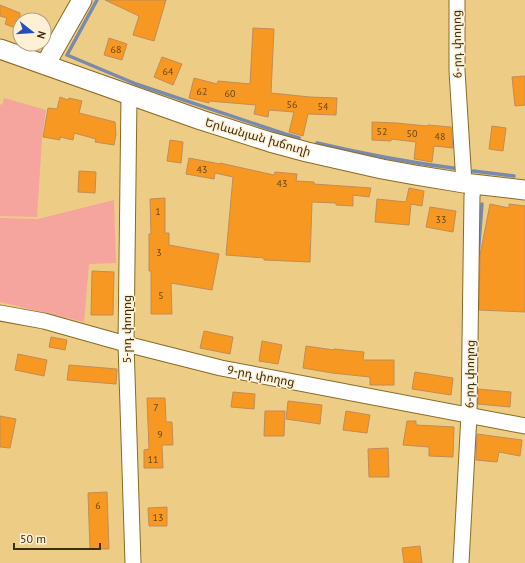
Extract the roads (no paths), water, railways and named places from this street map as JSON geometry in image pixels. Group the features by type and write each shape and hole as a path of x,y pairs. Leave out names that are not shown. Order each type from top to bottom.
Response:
{"main road":[{"path":"45,65 82,0"},
{"name":"Երևանյան խճուղի","path":"0,49 201,120 307,152 389,170 469,184 525,190"}],"street":[{"name":"6-րդ փողոց","path":"457,0 457,71 469,184 472,196 469,415 461,563"},
{"name":"5-րդ փողոց","path":"129,95 126,344 133,563"},
{"name":"9-րդ փողոց","path":"0,313 44,321 220,368 525,426"}],"waterway":[{"path":"97,0 67,55 136,84 299,138"},
{"path":"317,143 388,158 460,169"},
{"path":"473,171 514,176"},
{"path":"478,256 482,204"}]}
